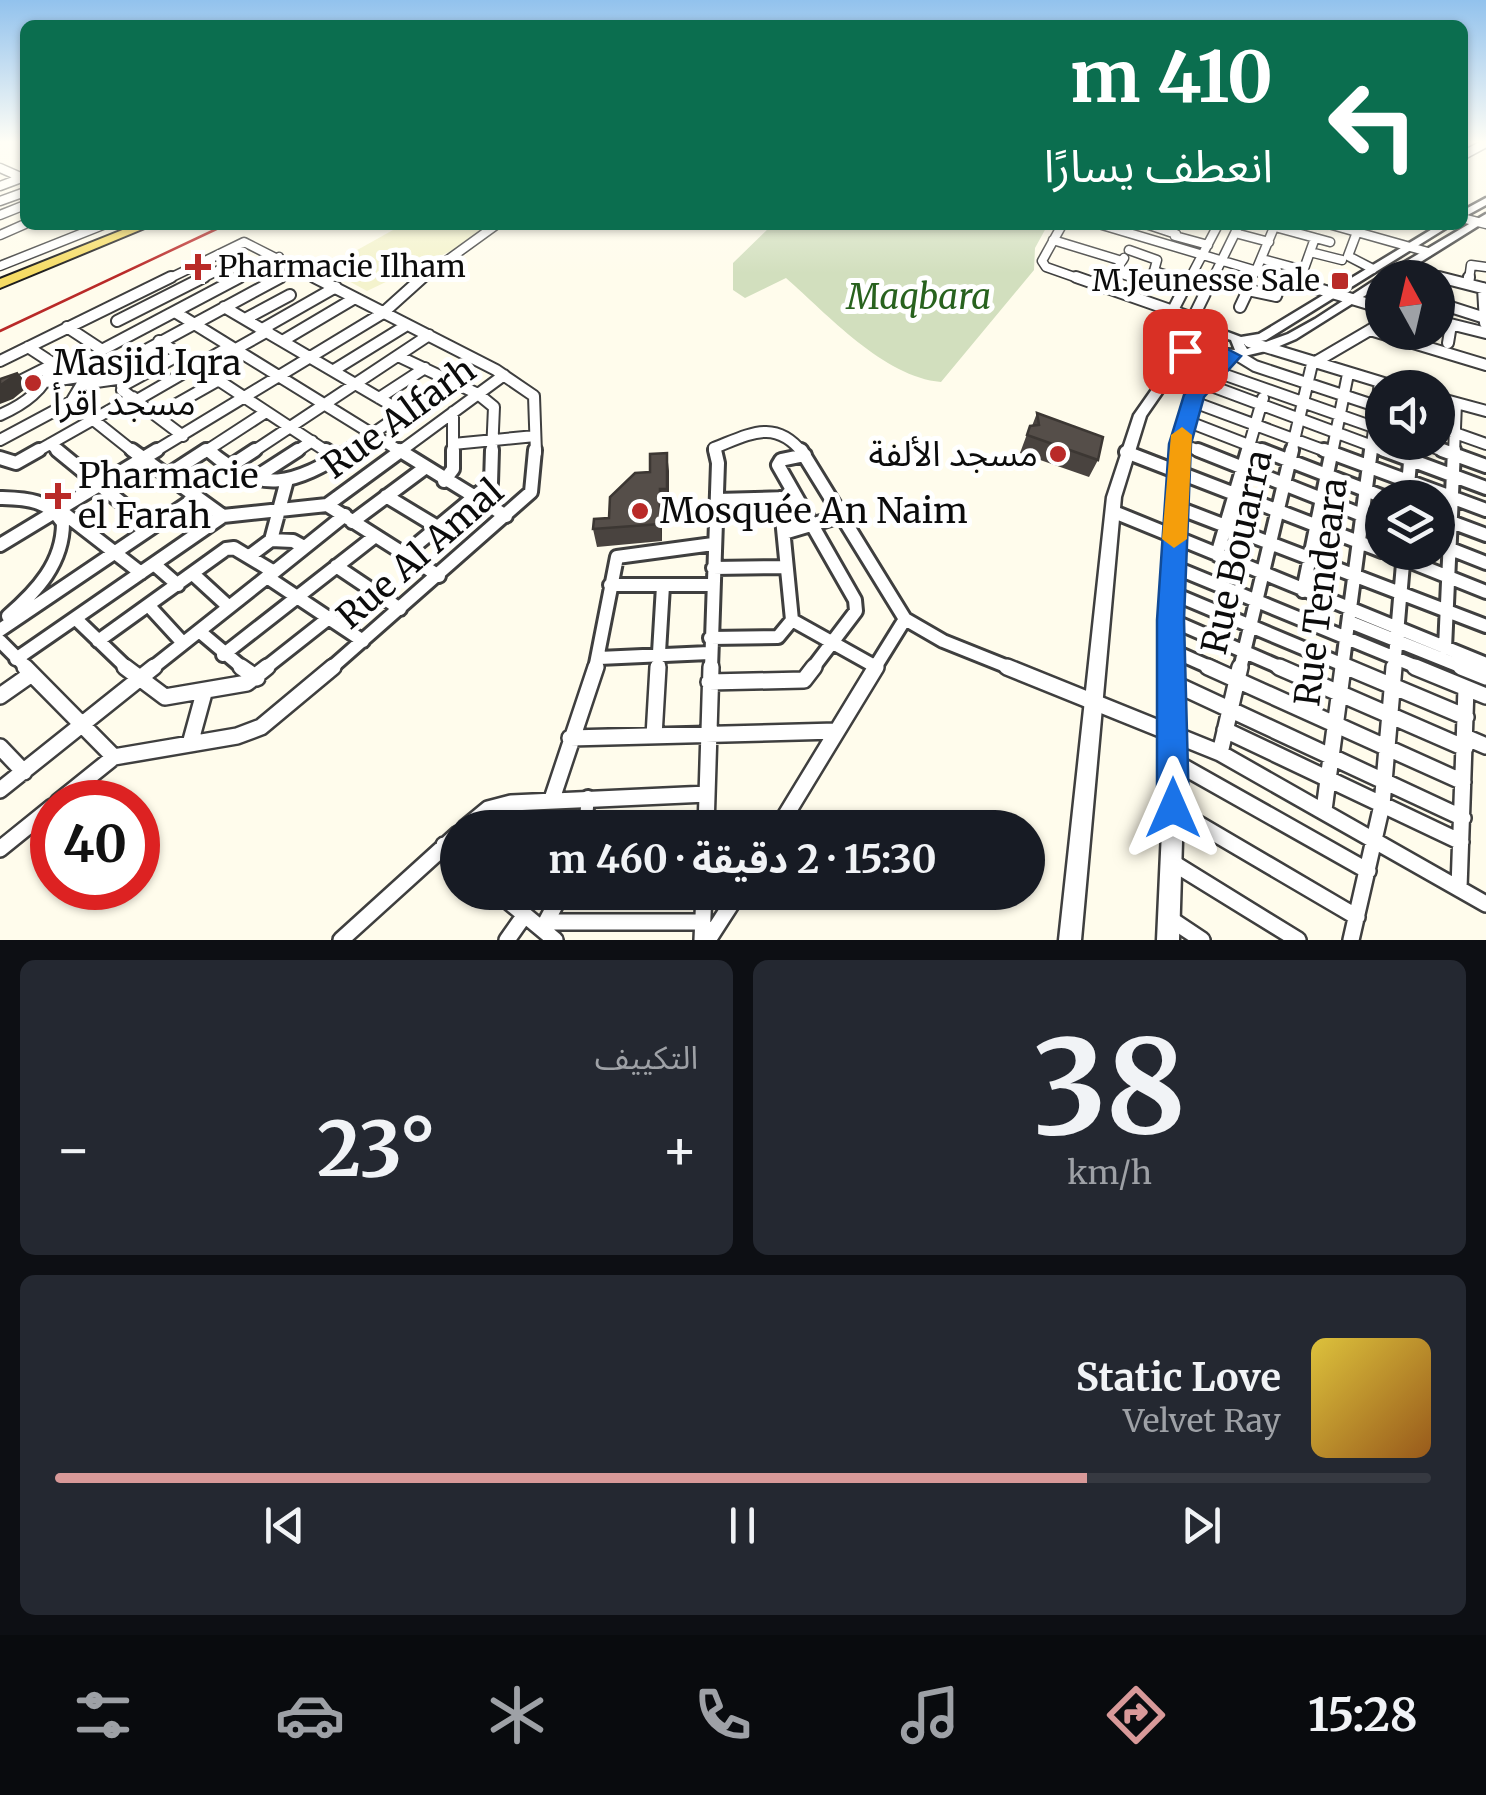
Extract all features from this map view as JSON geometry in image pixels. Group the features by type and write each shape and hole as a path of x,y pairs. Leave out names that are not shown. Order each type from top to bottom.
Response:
{"main road":[{"path":"0,281 120,230"},
{"path":"0,281 133,230"}],"street":[{"path":"0,266 90,230"},
{"path":"0,545 383,313 436,266 489,230"},
{"path":"1059,230 1044,265 1194,318 1213,352 1262,350 1365,378"},
{"path":"1118,230 1365,303"},
{"path":"1105,288 1145,230"},
{"path":"1174,314 1214,230"},
{"path":"1194,318 1236,230"},
{"path":"1239,230 1269,242"},
{"path":"1256,273 1274,230"},
{"path":"1288,230 1330,242"},
{"path":"1365,265 1348,256 1365,230 1428,252"},
{"path":"1387,260 1438,230"},
{"path":"1414,260 1467,230"},
{"path":"1168,246 1178,231 1208,245"},
{"path":"1298,285 1315,238"},
{"path":"1054,240 1122,262"},
{"name":"Rue Al Amal","path":"114,757 261,727 439,576 506,516 534,485 532,392 247,242 214,256"},
{"path":"1115,272 1145,281 1154,271 1158,260 1129,250"},
{"path":"1310,252 1342,260"},
{"path":"0,361 214,256 249,273"},
{"path":"0,440 72,402 102,350 279,257"},
{"path":"1262,259 1303,270"},
{"path":"118,321 232,264"},
{"path":"1468,284 1471,265 1486,267"},
{"path":"123,382 137,356 159,341 300,267"},
{"path":"1154,271 1187,281"},
{"path":"1168,940 1173,808 1170,620 1184,420 1191,401 1240,349 1365,274"},
{"path":"1240,307 1248,290 1276,296 1282,280"},
{"path":"1455,281 1484,288 1485,333 1455,326"},
{"path":"154,285 189,305"},
{"path":"265,285 305,304"},
{"path":"225,286 244,296"},
{"path":"0,458 16,463 232,349 336,287"},
{"path":"1262,350 1285,341 1365,292"},
{"path":"247,318 290,295"},
{"path":"284,340 356,298"},
{"path":"224,307 403,412"},
{"path":"1455,307 1485,315"},
{"path":"102,311 136,332"},
{"path":"175,312 402,450 474,500 506,516"},
{"path":"1174,314 1205,338 1240,349 1306,382 1365,402"},
{"path":"334,370 407,324"},
{"path":"67,328 102,350"},
{"path":"1312,364 1365,333"},
{"path":"229,467 429,335"},
{"path":"1070,940 1092,700 1114,512 1126,452 1140,415 1162,381 1185,351 1205,338"},
{"path":"159,341 336,457"},
{"path":"28,347 54,364"},
{"path":"1447,350 1486,364"},
{"path":"46,382 123,382 179,355"},
{"path":"398,356 493,405 492,480 474,500 404,556"},
{"path":"0,415 29,401 46,382 54,364"},
{"path":"0,391 54,364"},
{"name":"Rue Bouarra","path":"1220,754 1312,364"},
{"path":"379,398 425,368"},
{"path":"0,374 13,384"},
{"path":"1303,591 1348,374"},
{"name":"Rue Alfarh","path":"328,505 504,375"},
{"path":"1211,378 1266,389 1365,423"},
{"path":"1211,378 1261,406 1365,444"},
{"path":"156,415 219,380"},
{"path":"208,450 250,481 286,480 336,457 450,380"},
{"path":"123,382 135,398 182,436"},
{"path":"1218,556 1266,389"},
{"path":"1191,401 1403,480"},
{"path":"72,402 194,499 223,516"},
{"path":"1455,412 1456,402 1486,410"},
{"path":"166,476 266,412"},
{"path":"444,481 452,469 452,412"},
{"path":"1184,420 1365,489"},
{"path":"707,810 716,500 714,448 779,428 789,432 805,454 905,619 943,641 1172,731 1220,754 1486,904"},
{"path":"1455,433 1486,444"},
{"path":"453,444 535,436"},
{"path":"250,481 312,441"},
{"path":"50,444 151,527"},
{"path":"1180,444 1365,516"},
{"path":"1126,452 1365,544"},
{"path":"599,658 778,637 792,620 784,533 788,498 778,462 805,454"},
{"path":"1455,455 1486,466"},
{"name":"Rue Tendeara","path":"1366,480 1368,460"},
{"path":"1450,480 1451,460"},
{"path":"1408,480 1411,461 1486,488"},
{"path":"0,790 141,682 183,642 304,547 426,467"},
{"path":"271,540 286,480"},
{"name":"Rue Tendeara","path":"1324,810 1365,489"},
{"path":"386,496 439,528"},
{"path":"0,498 35,500 59,512 141,573"},
{"path":"716,500 788,498"},
{"path":"708,682 804,680 854,616 856,604 810,526 788,498"},
{"path":"0,630 194,499"},
{"path":"1455,499 1486,510"},
{"path":"16,659 223,516 328,505 439,576"},
{"path":"1176,506 1486,626"},
{"path":"0,622 31,596 58,562 65,536 59,512"},
{"path":"1114,512 1303,591 1486,677"},
{"path":"784,533 841,516"},
{"path":"1455,523 1486,535"},
{"path":"223,655 374,537"},
{"path":"251,555 271,540 288,540 304,547"},
{"path":"552,799 599,658 610,585 620,554 713,544"},
{"path":"98,641 226,549 237,548 251,555 297,597 363,641"},
{"path":"1455,551 1486,563"},
{"path":"154,564 178,584"},
{"path":"336,566 400,609"},
{"path":"713,568 786,567"},
{"path":"1174,567 1486,696"},
{"path":"1352,940 1382,805 1402,570"},
{"path":"1432,570 1486,592"},
{"path":"1445,648 1447,570"},
{"path":"193,574 229,607"},
{"path":"610,585 712,585"},
{"path":"654,736 663,586"},
{"path":"1172,593 1466,717"},
{"path":"149,606 183,642"},
{"path":"76,619 157,695 175,696 204,693 257,678 330,617"},
{"path":"789,810 905,619"},
{"path":"792,620 876,666"},
{"path":"1170,620 1390,716 1465,743 1486,746"},
{"path":"199,631 223,655 257,678"},
{"path":"1395,634 1486,664"},
{"path":"0,641 114,757 85,780"},
{"path":"1171,650 1463,782"},
{"path":"0,696 30,675"},
{"path":"1171,682 1462,818"},
{"path":"1459,888 1466,688"},
{"path":"190,744 204,693"},
{"path":"1225,730 1461,842"},
{"path":"570,738 836,731"},
{"path":"0,747 24,772"},
{"path":"1172,761 1368,871"},
{"path":"490,810 552,799 707,794"},
{"path":"587,810 588,797"},
{"path":"1173,808 1357,917"},
{"path":"0,849 30,824"},
{"path":"341,940 440,857"},
{"path":"1170,861 1298,940"},
{"path":"517,910 548,931 704,934 724,910"},
{"path":"506,940 524,916"},
{"path":"1169,918 1202,940"}],"green space":[{"path":"393,230 495,230 367,291 325,268"},
{"name":"Maqbara","path":"767,230 1045,230 1035,248 1034,270 941,382 920,378 878,356 786,278 745,298 733,290 733,263"}],"building":[{"path":"1037,413 1103,437 1098,460 1027,435 1030,426 1039,425"},
{"path":"667,453 667,489 660,489 660,524 593,529 594,519 609,518 610,497 635,473 650,472 650,454"}],"railway":[{"path":"0,331 214,230"}],"slow traffic":[{"path":"1174,539 1182,435"}],"place":[{"name":"Pharmacie Ilham","path":"198,267"},
{"name":"M.Jeunesse Sale","path":"1340,281"},
{"name":"Masjid Iqra مسجد اقرأ","path":"33,383"},
{"name":"مسجد الألفة","path":"1058,454"},
{"name":"Pharmacie el Farah","path":"58,496"},
{"name":"Mosquée An Naim","path":"640,511"}],"route":[{"path":"1173,808 1170,620 1180,444 1194,395 1231,356 1213,352 1202,342 1185,351"}]}
